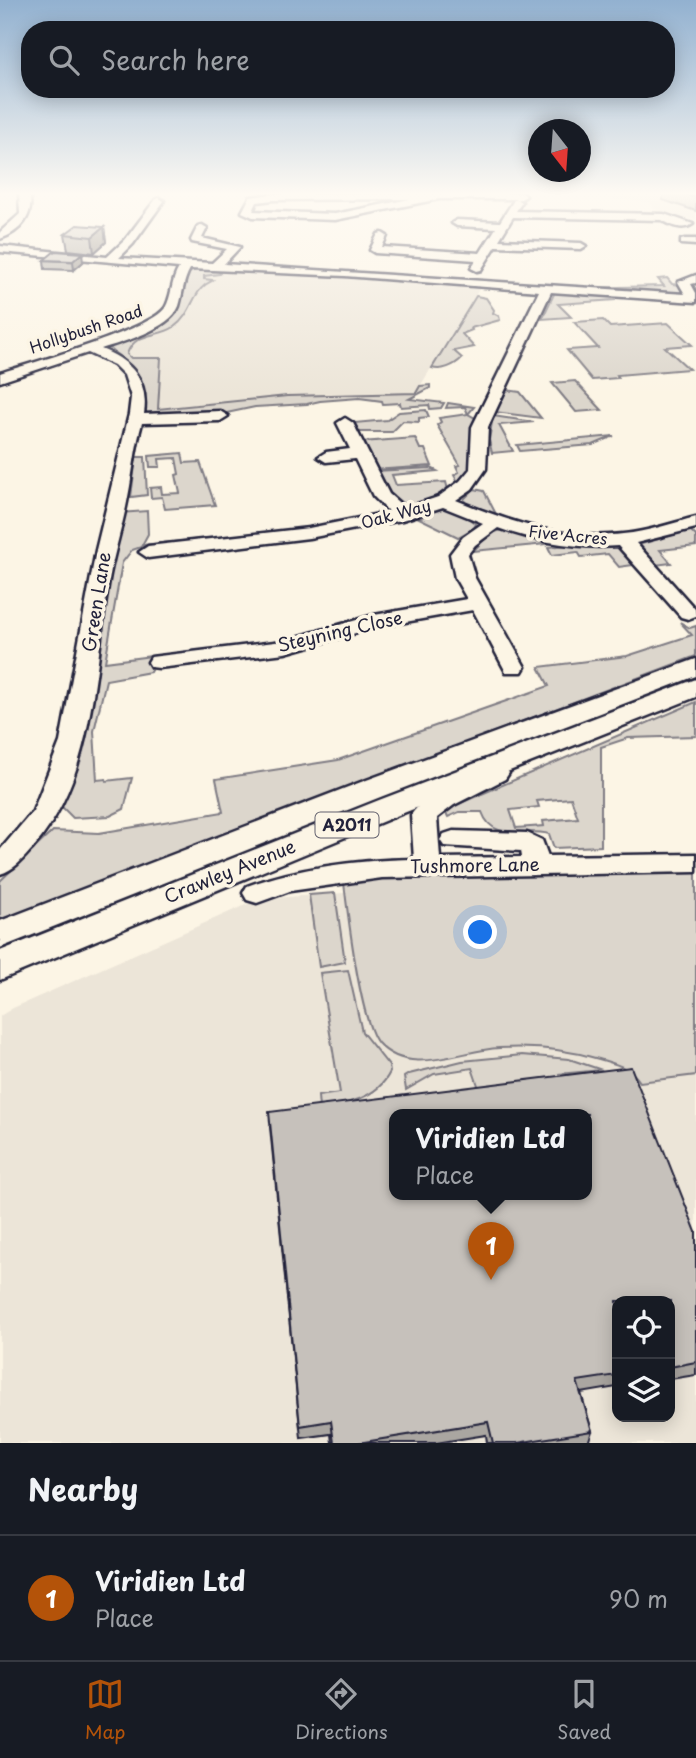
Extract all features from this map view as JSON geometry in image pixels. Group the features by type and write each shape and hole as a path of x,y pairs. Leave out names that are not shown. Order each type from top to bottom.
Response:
{"main road":[{"name":"Crawley Avenue","path":"0,935 359,794 696,667"},
{"name":"Crawley Avenue","path":"0,966 696,687"}],"street":[{"path":"136,260 470,280 695,298"},
{"path":"216,265 221,260"},
{"path":"470,280 482,260"},
{"name":"Hollybush Road","path":"0,378 133,334 167,316 174,301 179,277 187,263"},
{"path":"695,298 684,282 696,279"},
{"name":"Oak Way","path":"148,552 309,533 402,514 444,501 467,485 478,470 480,427 547,288"},
{"name":"Green Lane","path":"0,865 18,849 41,819 50,802 75,730 104,556 119,499 125,455 136,419 139,393 134,377 126,366 112,357 87,348"},
{"path":"136,419 220,416"},
{"path":"345,423 382,496 402,514"},
{"path":"326,457 361,453"},
{"name":"Five Acres","path":"444,501 494,523 553,537 623,540 696,522"},
{"path":"494,523 470,541 459,554 466,578 478,603 514,667"},
{"path":"623,540 688,614"},
{"name":"Steyning Close","path":"159,662 285,647 374,621 478,603"},
{"path":"428,866 423,820 427,811 445,799 565,739"},
{"path":"453,840 527,842 533,846 537,865"},
{"name":"Tushmore Lane","path":"257,892 309,878 382,869 428,866 696,863"}],"shaded area":[{"path":"211,267 284,271 289,274 219,271 220,274 204,276 204,279 213,280 200,290 180,322 168,330 135,342 127,354 131,358 161,358 158,409 287,396 416,393 420,386 430,385 430,388 409,399 444,403 441,408 430,409 429,405 401,407 400,403 383,404 382,401 359,398 255,407 222,414 139,417 138,378 129,364 107,344 144,333 162,324 170,318 181,302 185,277"},
{"path":"194,272 481,286 416,393 287,396 157,409 127,354 130,347 145,335 172,329"},
{"path":"667,278 672,284 682,285 686,294 572,288 664,286 658,279"},
{"path":"555,292 615,297 615,300 558,304 571,317 542,319"},
{"path":"476,296 486,298 494,310 493,313 499,316 500,320 471,328 472,330 462,334 474,347 454,351 462,358 452,365 440,369 432,368"},
{"path":"603,320 610,327 668,323 692,345 665,347 689,369 617,375 619,378 592,380 567,350 598,348 574,322"},
{"path":"575,381 602,410 576,412 552,383"},
{"path":"506,390 520,392 541,418 495,412"},
{"path":"448,403 474,407 468,414 465,407 446,408"},
{"path":"426,410 429,417 419,418 419,422 403,421 392,432 360,432 354,423 387,420 399,412"},
{"path":"468,414 475,418 476,424 472,465 458,482 454,475 459,472 456,466 460,465 437,425 441,422 439,418"},
{"path":"493,416 534,422 499,425 513,451 492,453 489,440"},
{"path":"614,436 593,445 520,451 517,445"},
{"path":"415,438 420,449 425,449 432,466 373,470 362,442"},
{"path":"182,453 184,463 200,462 215,505 165,509 162,497 151,498 150,488 161,487 162,494 180,493 176,458 159,459 160,467 150,467 149,456"},
{"path":"136,457 145,457 147,495 131,497"},
{"path":"431,468 437,471 392,475 396,485 446,482 448,490 413,505 398,502 375,471"},
{"path":"474,489 484,491 498,518 465,503 464,499"},
{"path":"440,508 464,515 476,524 474,528 458,537 419,518"},
{"path":"147,511 148,534 142,545 242,535 203,543 141,547 132,550 122,563 105,662 159,655 150,672 106,680 94,731 97,780 132,778 124,809 110,816 73,818 61,806 119,513"},
{"path":"502,530 567,542 473,551 491,533"},
{"path":"690,530 696,536 696,546 660,550 671,563 655,565 638,545"},
{"path":"580,544 617,546 633,565 619,567 608,554 581,557 578,552 552,555 548,547"},
{"path":"680,622 690,628 696,626 696,656 237,829 0,924 0,881 53,831 99,833 223,812 216,779 338,760 549,686 539,667 627,656 692,635"},
{"path":"696,702 696,736 628,738 601,747 601,846 554,848 549,834 501,831 487,822 482,812 459,812 448,817 445,811","holes":["571,798 578,818 543,821 544,826 516,828 510,810 539,807 537,801"]},
{"path":"696,867 696,1075 640,1082 627,1069 611,1063 575,1053 537,1048 499,1048 436,1059 405,1059 378,1043 360,991 344,883 398,876"},
{"path":"696,876 696,1443 0,1443 0,1016 259,899 415,888"},
{"path":"335,893 345,962 319,967 309,895"},
{"path":"348,970 362,1032 389,1066 390,1072 377,1088 360,1099 319,1108 318,1096 340,1093 320,973"},
{"path":"522,1055 569,1059 602,1070 559,1074 561,1083 481,1094 472,1068 434,1074 406,1090 404,1077 409,1074 462,1061"}],"building":[{"path":"631,1067 696,1232 696,1362 675,1366 675,1296 612,1296 612,1376 577,1381 592,1431 517,1443 493,1443 488,1422 358,1443 334,1443 331,1421 300,1426 269,1112"}],"place":[{"name":"Viridien Ltd","path":"491,1280"}]}
